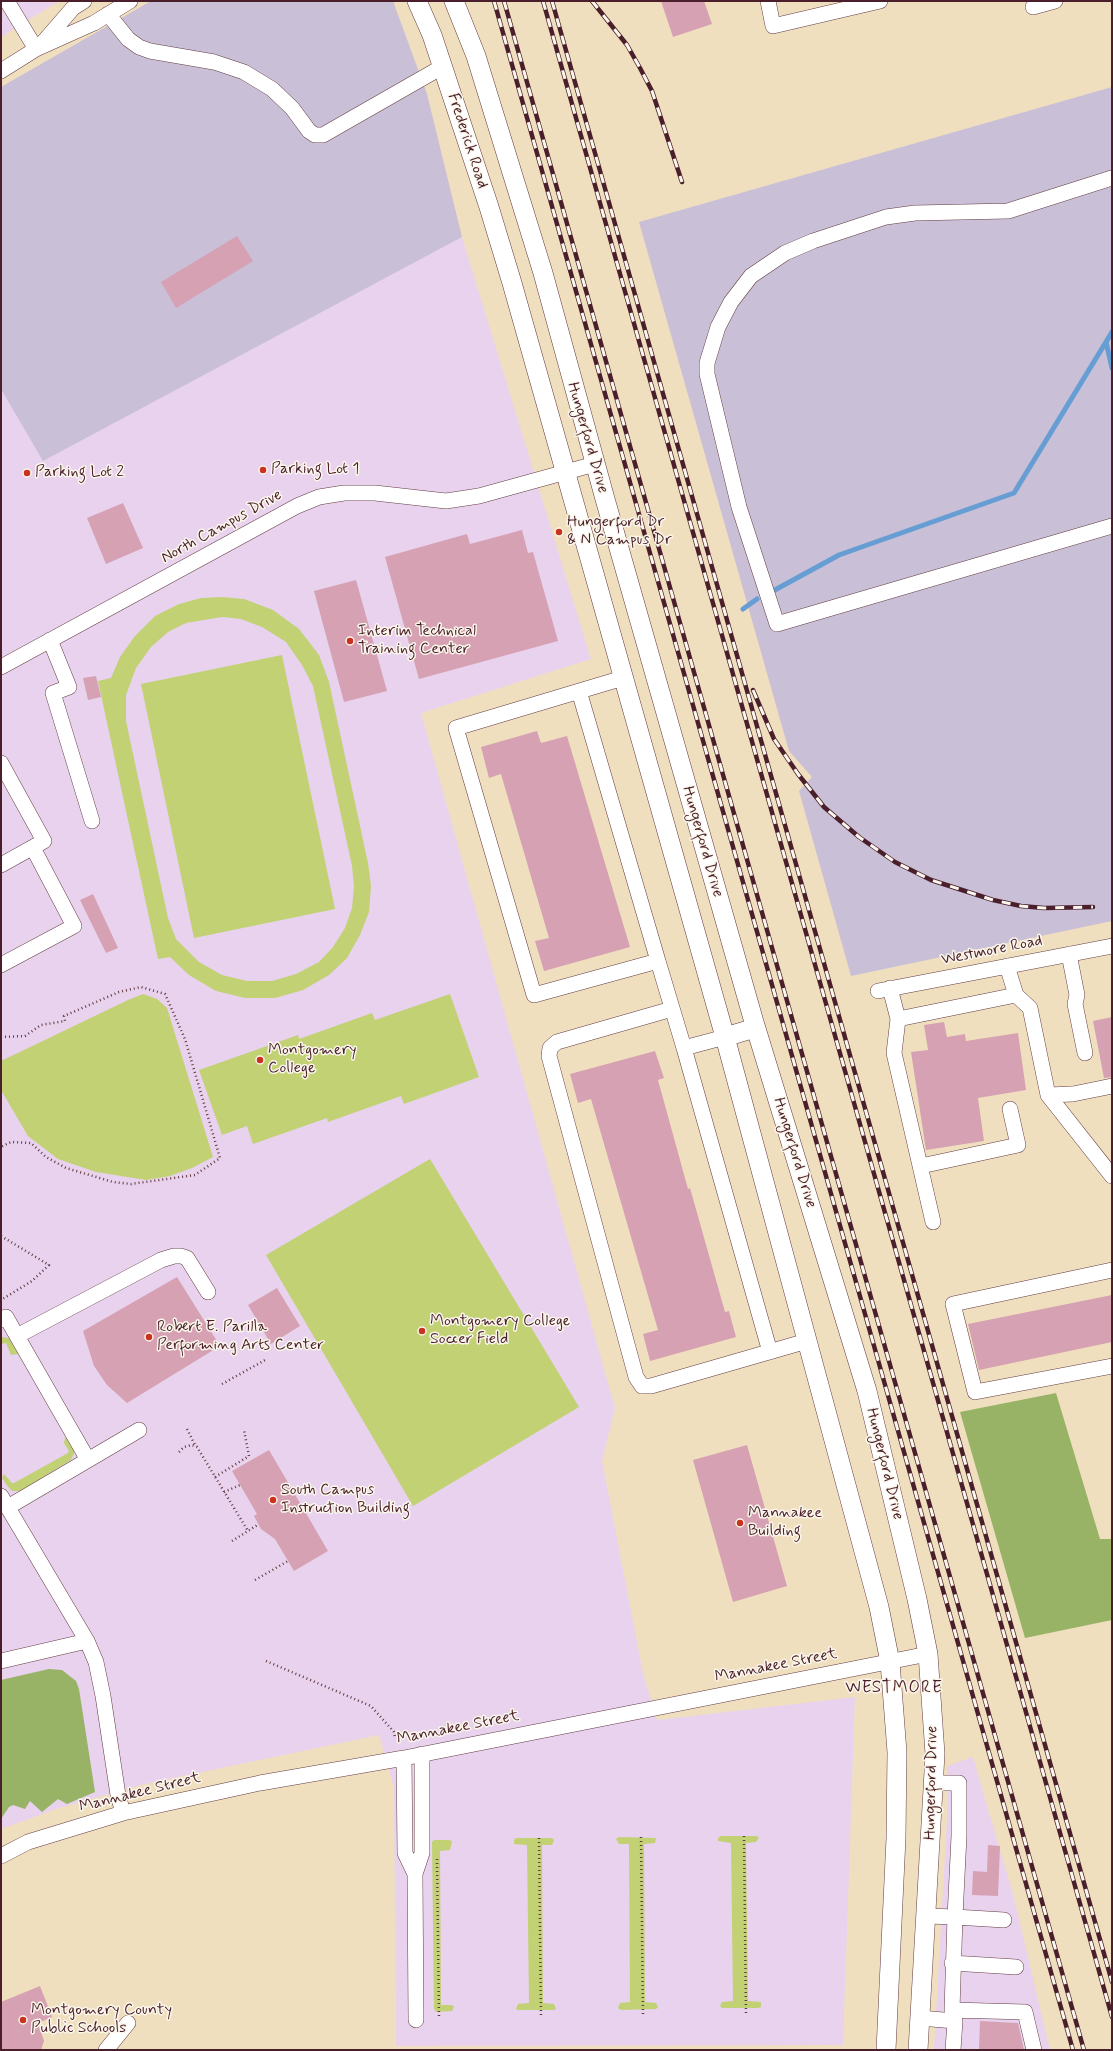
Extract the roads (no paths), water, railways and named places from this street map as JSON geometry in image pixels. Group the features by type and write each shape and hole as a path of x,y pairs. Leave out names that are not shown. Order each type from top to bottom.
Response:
{"main road":[{"name":"Frederick Road","path":"417,1 432,35 489,207 512,283"},
{"name":"Frederick Road","path":"454,1 476,56 543,272"},
{"name":"Hungerford Drive","path":"543,272 595,464 755,1028 867,1391 917,1599 928,1654 935,1754 927,1916 918,2050"},
{"name":"Hungerford Drive","path":"512,283 725,1037 879,1607 890,1662 897,1752 897,1792 886,2050"},
{"path":"725,1037 755,1028"}],"street":[{"path":"7,1 36,49"},
{"path":"36,49 73,8 84,1"},
{"path":"1,71 36,49 94,23 130,1"},
{"path":"768,1 774,26 880,1"},
{"path":"1033,7 1055,1"},
{"path":"108,14 128,39 139,47 150,51 214,62 244,72 272,89 292,108 309,131 315,135 322,135 442,67"},
{"path":"1112,178 1008,211 915,213 886,218 813,241 785,253 751,276 731,302 718,327 707,364 707,374 740,507 777,624 1112,526"},
{"name":"North Campus Drive","path":"1,667 297,506 319,497 344,493 374,493 446,501 479,496 595,464"},
{"path":"50,640 69,687 53,693 92,821"},
{"path":"623,678 456,728 534,995 658,961"},
{"path":"579,691 684,1048 770,1352"},
{"path":"1,763 44,841 1,865"},
{"path":"1,965 74,926 33,848"},
{"name":"Westmore Road","path":"898,1018 884,989 1112,946"},
{"path":"1069,954 1078,995 1075,1004 1085,1053"},
{"path":"1007,966 1016,995 1030,1008 1048,1095 1112,1176"},
{"path":"933,1222 894,1053 898,1018 1016,995"},
{"path":"672,1010 557,1042 550,1048 549,1056 636,1377 642,1386 651,1386 807,1341"},
{"path":"684,1048 725,1037"},
{"path":"1048,1095 1073,1094 1112,1086"},
{"path":"921,1166 1018,1145 1010,1110"},
{"path":"17,1336 161,1260 174,1256 187,1258 208,1292"},
{"path":"1112,1270 953,1304 975,1392 1112,1366"},
{"path":"1,1320 6,1318 88,1460"},
{"path":"123,1813 118,1795 104,1696 96,1662 87,1641 4,1501 88,1460 139,1430"},
{"path":"1,1661 87,1641"},
{"name":"Mannakee Street","path":"1,1856 28,1842 123,1813 260,1783 404,1758 928,1654"},
{"path":"416,2020 415,1874 422,1853 422,1754"},
{"path":"404,1758 405,1853 415,1874"},
{"path":"934,1783 959,1783 959,1836 952,1963 953,2050"},
{"path":"927,1916 1004,1920"},
{"path":"952,1963 1016,1967"},
{"path":"920,2018 1025,2012 1034,2050"},
{"path":"106,2050 128,2023"}],"waterway":[{"path":"773,591 839,555 1014,493 1112,332"},
{"path":"1106,342 1112,368"},
{"path":"743,609 757,599"}],"railway":[{"path":"494,1 1073,2050"},
{"path":"504,1 1084,2050"},
{"path":"543,1 1112,2017"},
{"path":"552,1 1112,1982"},
{"path":"592,1 627,45 652,91 682,182"},
{"path":"753,690 774,739 798,774 824,807 859,837 895,862 931,880 993,900 1021,906 1044,908 1093,907"}],"place":[{"name":"Parking Lot 1","path":"263,470"},
{"name":"Parking Lot 2","path":"27,473"},
{"name":"Hungerford Dr & N Campus Dr","path":"559,532"},
{"name":"Interim Technical Training Center","path":"350,641"},
{"name":"Montgomery College","path":"260,1060"},
{"name":"Montgomery College Soccer Field","path":"422,1331"},
{"name":"Robert E. Parilla Performing Arts Center","path":"149,1337"},
{"name":"South Campus Instruction Building","path":"273,1500"},
{"name":"Mannakee Building","path":"740,1523"},
{"name":"Montgomery County Public Schools","path":"23,2020"}],"district":[{"name":"WESTMORE","path":"894,1688"}]}
